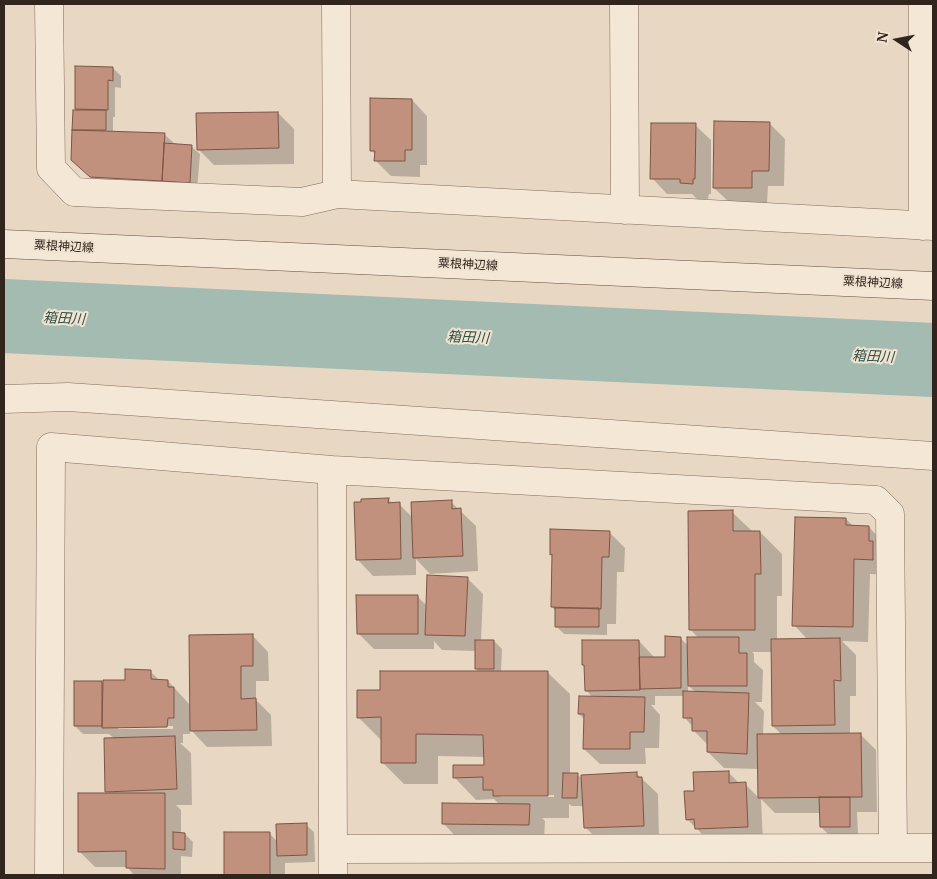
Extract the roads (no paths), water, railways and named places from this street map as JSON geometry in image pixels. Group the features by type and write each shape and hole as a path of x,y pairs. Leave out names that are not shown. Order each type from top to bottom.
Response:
{"street":[{"path":"49,4 51,168 74,192 302,202 337,194 928,226 923,4"},
{"path":"336,4 337,194"},
{"path":"624,4 625,210"},
{"name":"粟根神辺線","path":"4,244 933,286"},
{"path":"4,398 68,397 933,456"},
{"path":"48,875 51,447 332,470 876,500 890,514 893,848"},
{"path":"332,470 333,862 933,848"}],"waterway":[{"name":"箱田川","path":"4,316 933,360"}]}
